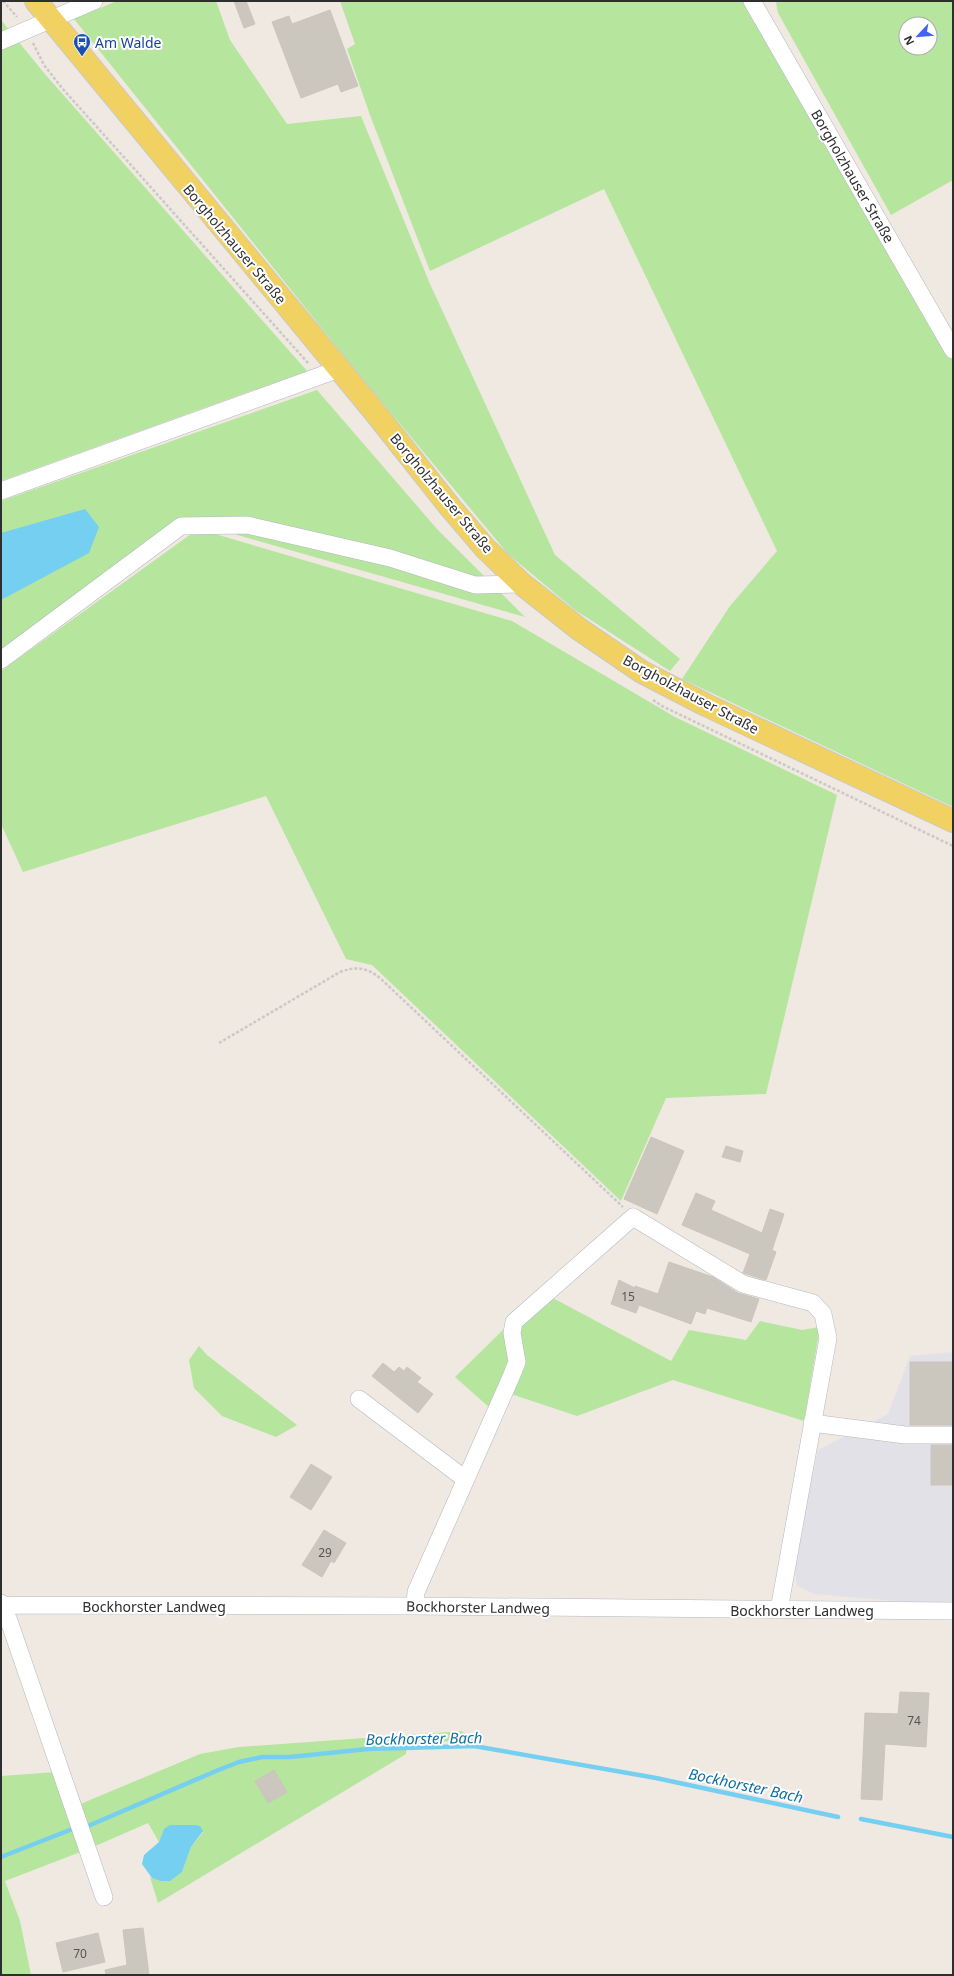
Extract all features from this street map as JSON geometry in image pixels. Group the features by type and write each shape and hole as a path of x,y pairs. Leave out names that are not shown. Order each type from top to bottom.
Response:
{"main road":[{"name":"Borgholzhauser Straße","path":"36,1 339,369 450,507 485,548 522,584 579,629 642,672 706,705 953,821"}],"street":[{"path":"1,41 51,18 94,1"},
{"name":"Borgholzhauser Straße","path":"752,1 953,350"},
{"path":"1,491 339,369"},
{"path":"1,660 181,526 246,525 390,558 475,585 522,584"},
{"path":"415,1606 416,1592 517,1362 512,1333 514,1322 633,1216 743,1284 813,1303 823,1314 828,1338 779,1610"},
{"path":"359,1399 465,1479"},
{"path":"812,1423 905,1435 953,1435"},
{"name":"Bockhorster Landweg","path":"104,1897 9,1621 1,1604 953,1611"}],"path":[{"path":"219,1043 340,972 351,968 368,970 380,979 633,1216"}],"shaded area":[{"path":"953,1352 953,1603 932,1604 815,1594 797,1586 794,1565 818,1450 888,1414 910,1356"}],"green space":[{"path":"117,1 216,1 230,40 287,124 361,116 430,284 555,555 680,659 670,671 575,610 508,554 348,361 74,19"},
{"path":"340,1 743,1 953,361 953,807 682,679 730,606 777,551 604,189 430,271 370,115 347,49 355,44"},
{"path":"778,1 953,1 953,180 891,215 778,13 776,3"},
{"path":"1,20 44,73 307,371 1,481"},
{"path":"317,390 437,529 525,617 181,519 1,653 1,501"},
{"path":"198,529 512,621 675,717 837,795 766,1094 666,1098 621,1201 372,965 346,959 266,796 23,872 1,824 1,671"},
{"path":"551,1297 671,1361 689,1330 746,1340 760,1321 802,1330 820,1327 804,1421 673,1380 577,1416 508,1393 522,1322"},
{"path":"504,1329 510,1349 510,1364 490,1408 455,1377"},
{"path":"199,1346 207,1355 297,1425 276,1437 222,1416 194,1388 189,1360"},
{"path":"461,1731 475,1738 473,1741 407,1742 406,1754 158,1903 150,1877 152,1878 182,1872 191,1847 203,1832 164,1830 159,1842 148,1823 93,1847 78,1805 200,1754 239,1747"},
{"path":"56,1772 83,1851 5,1881 20,1921 31,1975 1,1975 1,1776"}],"water":[{"path":"85,509 99,527 89,553 1,600 1,533"},
{"path":"170,1825 196,1825 200,1826 203,1831 191,1847 182,1872 170,1881 161,1881 152,1878 142,1864 144,1855 159,1842 164,1829"}],"building":[{"path":"234,1 246,1 255,24 244,28"},
{"path":"330,10 358,86 341,92 338,84 301,98 272,22 289,16 292,24"},
{"path":"651,1137 684,1151 657,1214 624,1199"},
{"path":"726,1146 743,1151 740,1162 722,1157"},
{"path":"696,1193 715,1201 711,1210 762,1233 770,1209 784,1214 772,1250 776,1252 766,1280 743,1273 750,1254 682,1225"},
{"path":"669,1262 713,1277 738,1293 759,1299 751,1322 707,1308 705,1314 696,1311 691,1324 639,1305 636,1313 611,1304 619,1280 635,1288 635,1286 658,1294"},
{"path":"910,1362 953,1362 953,1425 910,1425"},
{"path":"383,1363 394,1372 399,1367 404,1371 407,1367 421,1378 417,1382 433,1394 418,1413 372,1376"},
{"path":"931,1445 953,1445 953,1485 931,1485"},
{"path":"311,1464 332,1477 311,1510 290,1497"},
{"path":"324,1530 346,1543 334,1563 331,1561 322,1577 302,1565"},
{"path":"900,1692 929,1693 926,1747 885,1744 882,1800 861,1799 865,1713 898,1714"},
{"path":"274,1770 287,1792 268,1803 255,1781"},
{"path":"143,1928 149,1975 106,1975 105,1970 127,1965 123,1930"},
{"path":"98,1933 105,1962 63,1972 56,1943"}],"waterway":[{"name":"Bockhorster Bach","path":"88,1826 216,1771 239,1762 262,1757 290,1757 368,1749 474,1746 656,1778 838,1817"},
{"name":"Bockhorster Bach","path":"861,1819 953,1837"},
{"name":"Bockhorster Bach","path":"1,1857 75,1828"}],"place":[{"name":"Am Walde","path":"82,57"}]}
